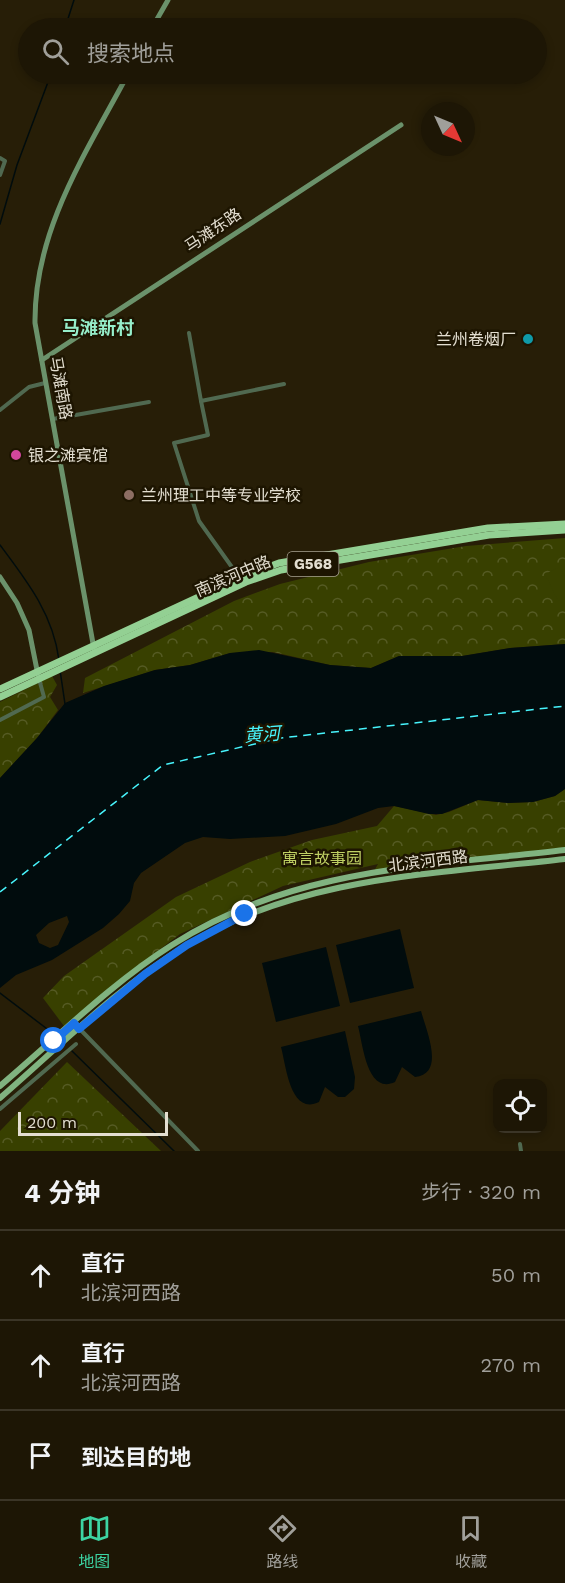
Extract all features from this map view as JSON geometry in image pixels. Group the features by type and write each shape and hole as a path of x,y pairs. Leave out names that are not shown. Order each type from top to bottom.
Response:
{"highway":[{"name":"南滨河中路","path":"94,649 239,578 279,563 488,528 565,524"},
{"name":"南滨河中路","path":"0,689 51,669 246,582 281,570 489,535 565,530"},
{"name":"南滨河中路","path":"0,697 38,674"}],"main road":[{"path":"158,18 168,0"},
{"name":"马滩南路","path":"94,649 45,383 35,322 34,294 43,248 61,200 123,84"},
{"name":"马滩东路","path":"42,360 401,124"},
{"path":"0,577 17,603 29,630 38,674"},
{"name":"北滨河西路","path":"0,1086 171,945 210,923 271,896 313,883 373,873 565,850"},
{"name":"北滨河西路","path":"0,1098 145,974 187,945 245,914 300,895 345,885 565,859"}],"street":[{"path":"0,158 5,161 0,175"},
{"path":"189,333 208,435 174,443 200,521 239,578"},
{"path":"0,410 29,387 45,383"},
{"path":"201,400 284,384"},
{"path":"53,419 148,402"},
{"path":"0,720 44,697 38,674"},
{"path":"74,1023 198,1151"},
{"path":"0,1109 76,1044"},
{"path":"520,1144 521,1151"}],"green space":[{"path":"565,538 565,644 510,648 462,656 399,656 371,668 330,665 273,652 230,653 190,665 155,670 83,693 85,678 234,601 280,584 369,562 466,546"},
{"path":"560,567 565,578 565,597 558,601 545,574"},
{"path":"52,676 57,685 50,697 58,710 37,738 0,778 0,702"},
{"name":"寓言故事园","path":"565,789 565,850 373,873 378,864 283,886 180,934 64,1026 43,998 64,976 176,897 250,862 312,840 377,826 394,806 436,815 478,800 508,803 533,802 555,796"},
{"path":"67,1062 161,1151 0,1151 0,1131"}],"water":[{"name":"黄河","path":"565,644 565,789 555,796 533,802 508,803 478,800 442,814 429,814 394,806 378,808 336,824 285,836 230,839 203,837 185,843 141,873 134,883 130,901 103,928 52,960 16,975 0,988 0,778 65,703 104,686 155,670 190,665 230,653 259,650 330,665 371,668 399,656 462,656 510,648","holes":["67,916 69,922 58,945 50,948 39,943 36,935 49,923"]},
{"path":"400,929 414,988 350,1003 336,945"},
{"path":"326,947 340,1006 276,1022 262,963"},
{"path":"421,1011 432,1050 430,1068 424,1074 415,1077 402,1067 395,1082 386,1084 378,1081 368,1066 358,1026"},
{"path":"345,1031 355,1077 354,1089 345,1097 338,1097 325,1087 319,1102 309,1104 302,1102 291,1086 281,1047"}],"waterway":[{"path":"68,18 74,0"},
{"path":"0,224 17,165 47,84"},
{"path":"0,545 29,585 45,613 56,643 59,660"},
{"path":"60,670 65,704"},
{"path":"0,993 55,1035"},
{"path":"72,1051 174,1151"}],"ferry route":[{"path":"0,892 163,765 281,738 565,706"}],"place":[{"name":"兰州卷烟厂","path":"528,339"},
{"name":"银之滩宾馆","path":"16,455"},
{"name":"兰州理工中等专业学校","path":"129,495"}],"district":[{"name":"马滩新村","path":"98,327"}],"route":[{"path":"54,1041 74,1023 79,1029 145,974 187,945 245,914"}]}
